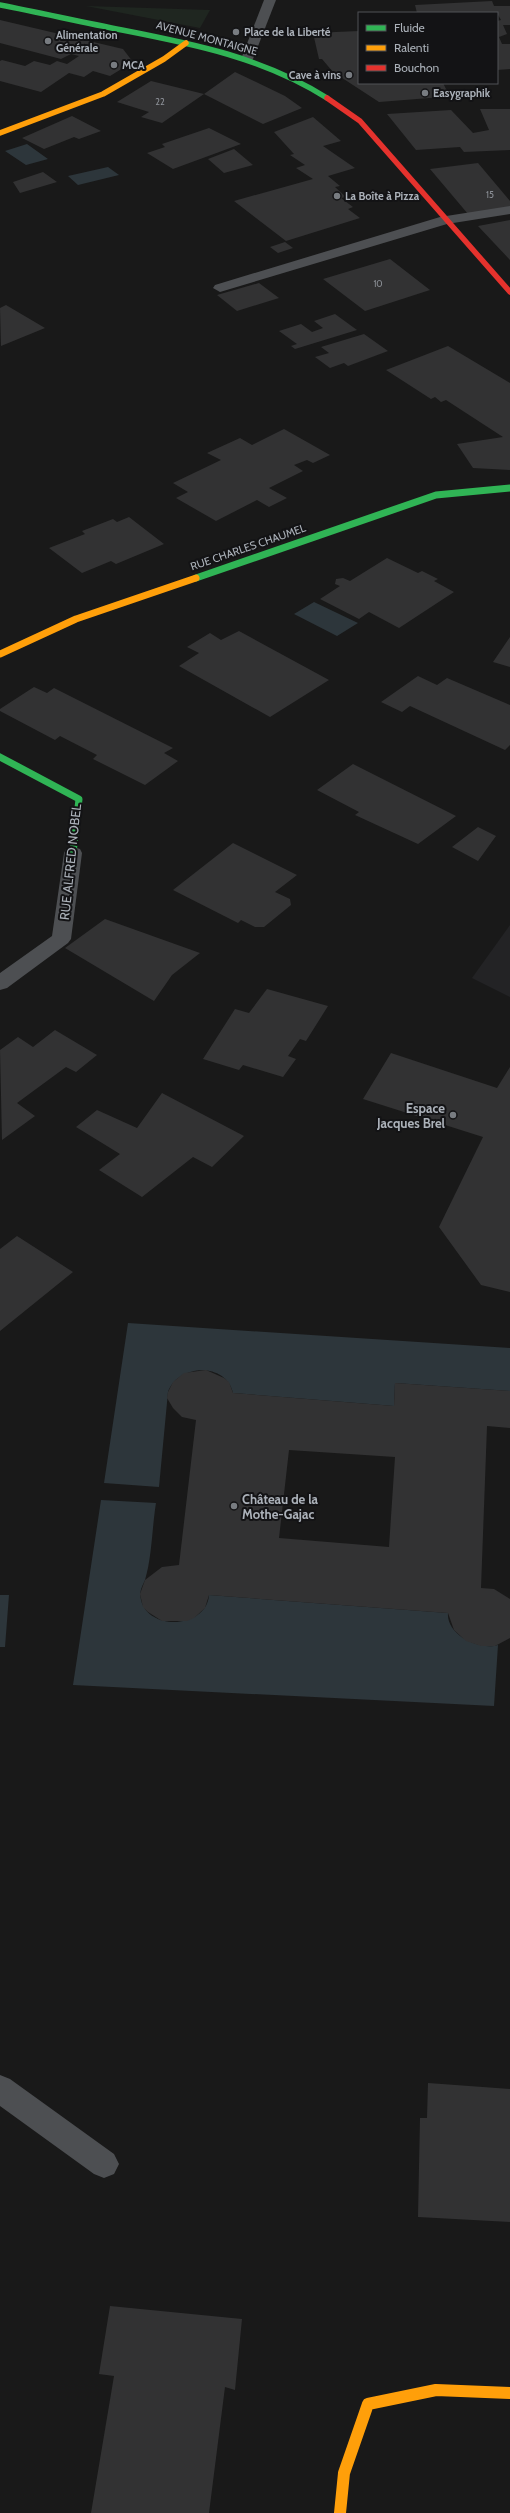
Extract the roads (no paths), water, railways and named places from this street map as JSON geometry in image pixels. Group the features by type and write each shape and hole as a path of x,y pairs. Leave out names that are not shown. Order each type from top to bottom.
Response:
{"street":[{"path":"247,59 270,0"},
{"name":"AVENUE MONTAIGNE","path":"0,5 186,43 247,59 307,84 360,121 445,220 510,292"},
{"path":"0,133 103,94 164,59 186,43"},
{"path":"220,288 445,220 510,210"},
{"name":"RUE CHARLES CHAUMEL","path":"0,654 76,619 436,495 510,488"},
{"name":"RUE ALFRED NOBEL","path":"0,757 79,799 61,939 0,982"},
{"path":"0,2089 104,2164"},
{"path":"340,2513 344,2473 368,2404 436,2390 510,2393"}],"place":[{"name":"Place de la Liberté","path":"236,32"},
{"name":"Alimentation Générale","path":"48,41"},
{"name":"MCA","path":"114,65"},
{"name":"Cave à vins","path":"349,75"},
{"name":"Easygraphik","path":"425,93"},
{"name":"La Boîte à Pizza","path":"337,196"},
{"name":"Espace Jacques Brel","path":"453,1115"},
{"name":"Château de la Mothe-Gajac","path":"234,1506"}]}
